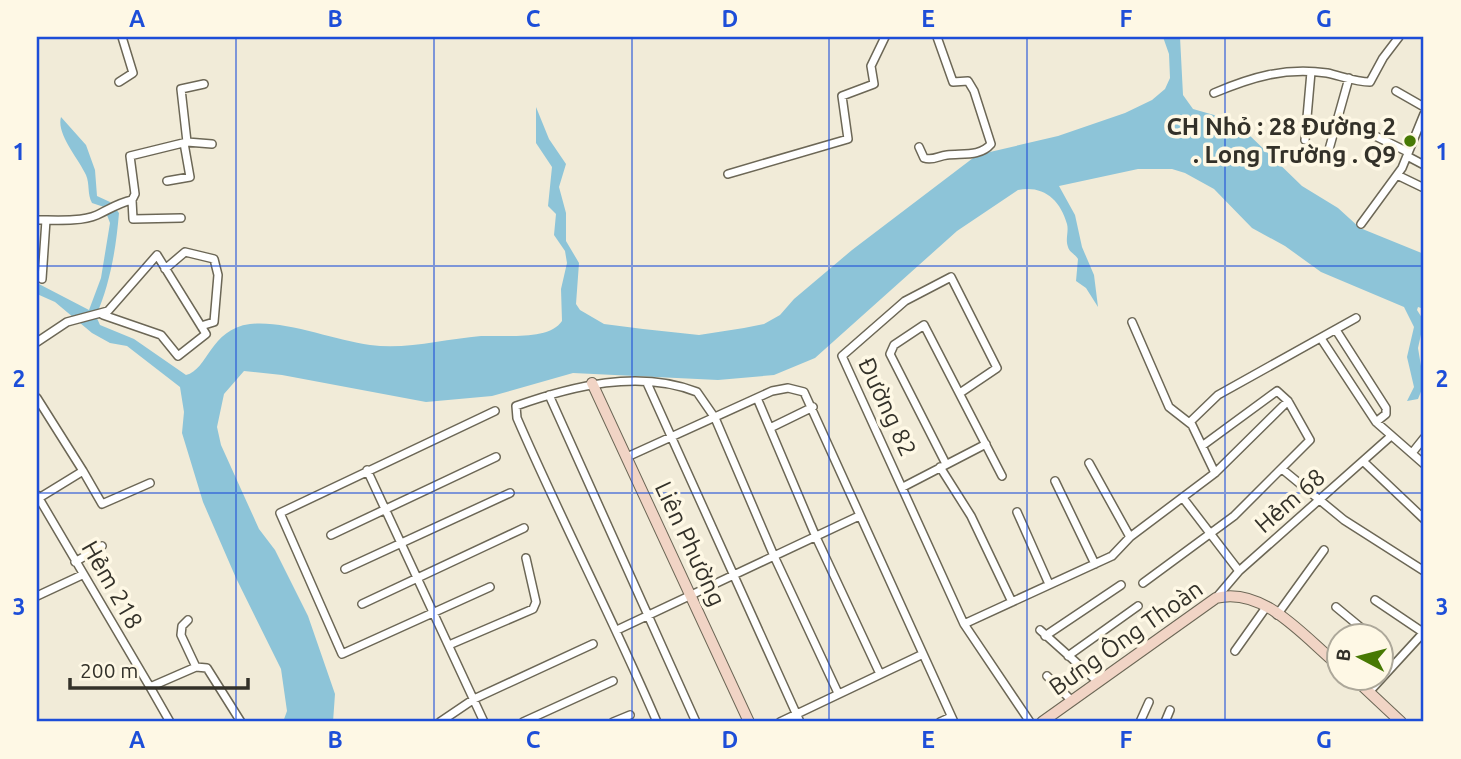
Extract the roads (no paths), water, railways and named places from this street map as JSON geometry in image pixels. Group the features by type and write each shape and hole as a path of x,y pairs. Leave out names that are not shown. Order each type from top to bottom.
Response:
{"street":[{"path":"119,82 133,74 122,37"},
{"path":"728,174 848,139 842,96 873,84 871,66 885,37"},
{"path":"919,148 925,158 932,160 947,155 967,155 986,149 991,144 974,91 968,81 953,82 937,37"},
{"path":"1214,93 1265,74 1311,72 1370,82 1399,37"},
{"path":"1305,140 1311,72"},
{"path":"1326,160 1349,78"},
{"path":"167,181 190,177 181,89 204,84"},
{"path":"1396,91 1424,107"},
{"path":"1361,224 1397,175 1424,114"},
{"path":"1365,131 1424,164"},
{"path":"181,218 133,219 132,200 135,194 130,156 185,143 212,144"},
{"path":"1397,175 1424,188"},
{"path":"37,220 88,218 114,204 132,200"},
{"path":"42,279 46,220"},
{"path":"165,269 185,252 214,259 218,275 214,322 201,326"},
{"path":"37,342 62,325 101,316 161,335 178,356 206,334 157,255 101,316"},
{"name":"Đường 82","path":"960,393 997,368 951,278 905,301 844,352 842,360 964,624 1030,722"},
{"path":"1190,422 1218,395 1322,340 1356,318"},
{"path":"1132,322 1169,407 1190,422 1215,473"},
{"path":"1002,476 924,324 890,349 943,465 1012,602"},
{"path":"1336,330 1386,408 1386,414 1376,422"},
{"path":"1322,340 1376,422 1424,464"},
{"path":"657,722 617,630 549,492 515,412 516,406 592,383 648,383 680,386 697,392 715,418 774,556 838,693"},
{"name":"Liên Phường","path":"592,383 749,722"},
{"path":"648,383 800,722"},
{"path":"626,457 778,389 800,390 813,407 859,516 952,719 940,722"},
{"path":"1143,583 1234,516 1310,440 1288,401 1277,391 1271,392 1202,446"},
{"path":"549,395 696,722"},
{"path":"37,398 102,504 150,483"},
{"path":"757,398 816,537 880,674"},
{"path":"964,624 1116,552 1130,537 1215,473 1288,401"},
{"path":"770,428 813,407"},
{"path":"490,587 342,654 280,513 495,411"},
{"name":"Hẻm 68","path":"1216,598 1239,571 1391,436"},
{"path":"1412,453 1424,438"},
{"path":"903,487 986,444"},
{"path":"331,535 496,457"},
{"path":"1364,462 1424,519"},
{"path":"1089,463 1130,537"},
{"path":"1282,469 1319,502 1424,571"},
{"path":"368,470 484,722"},
{"path":"38,496 83,471"},
{"path":"1055,481 1095,564"},
{"path":"345,569 510,494"},
{"name":"Hẻm 218","path":"38,496 170,722"},
{"path":"1183,498 1239,571"},
{"path":"1017,512 1049,584"},
{"path":"617,630 646,614 859,516"},
{"path":"362,604 524,528"},
{"path":"75,562 103,546"},
{"path":"1278,615 1324,550"},
{"path":"449,645 533,609 536,602 526,558"},
{"path":"37,596 82,575"},
{"path":"1098,682 1042,633 1121,585"},
{"name":"Bưng Ông Thoàn","path":"1041,722 1216,598 1242,595 1266,607 1324,653"},
{"path":"1375,600 1424,633 1371,694 1401,722"},
{"path":"1068,656 1138,606"},
{"path":"1235,651 1266,607"},
{"path":"1336,607 1354,622"},
{"path":"188,621 182,626 181,635 196,667"},
{"path":"440,722 474,699 593,644"},
{"path":"780,722 923,654"},
{"path":"150,687 196,667 207,668 241,722"},
{"path":"1047,676 1072,701"},
{"path":"523,722 612,681"},
{"path":"1140,722 1149,702"},
{"path":"1165,722 1170,710"},
{"path":"613,722 630,715"}],"water":[{"path":"1163,37 1180,37 1183,95 1193,109 1214,115 1245,131 1302,186 1338,208 1360,228 1424,254 1424,309 1418,307 1417,310 1424,321 1418,348 1424,384 1418,399 1407,401 1414,387 1407,357 1414,327 1404,307 1321,272 1285,246 1252,228 1214,189 1172,169 1138,169 1059,186 1075,215 1082,247 1094,275 1098,307 1086,288 1076,281 1078,259 1069,249 1067,224 1060,207 1043,192 1027,189 1018,190 957,231 815,358 774,375 718,380 573,373 492,396 426,402 282,375 244,371 224,394 217,427 221,445 259,529 275,550 308,616 335,694 333,722 283,722 287,711 281,669 236,578 203,502 182,433 184,412 180,387 127,346 110,343 92,333 55,302 37,294 37,283 89,310 101,278 110,223 104,207 92,203 86,175 62,131 61,117 86,145 95,170 97,196 110,202 119,213 112,266 96,316 100,325 134,339 186,375 200,366 226,333 250,324 278,325 384,346 481,336 525,336 547,332 562,321 561,289 567,263 565,251 554,235 556,214 548,206 552,167 536,143 536,107 549,139 566,164 559,187 566,213 566,241 579,263 576,304 580,310 604,324 699,335 764,324 780,315 794,299 852,250 977,155 1058,136 1125,113 1152,100 1165,89 1170,78 1169,54"}],"place":[{"name":"CH Nhỏ : 28 Đường 2 . Long Trường . Q9","path":"1410,141"}]}
